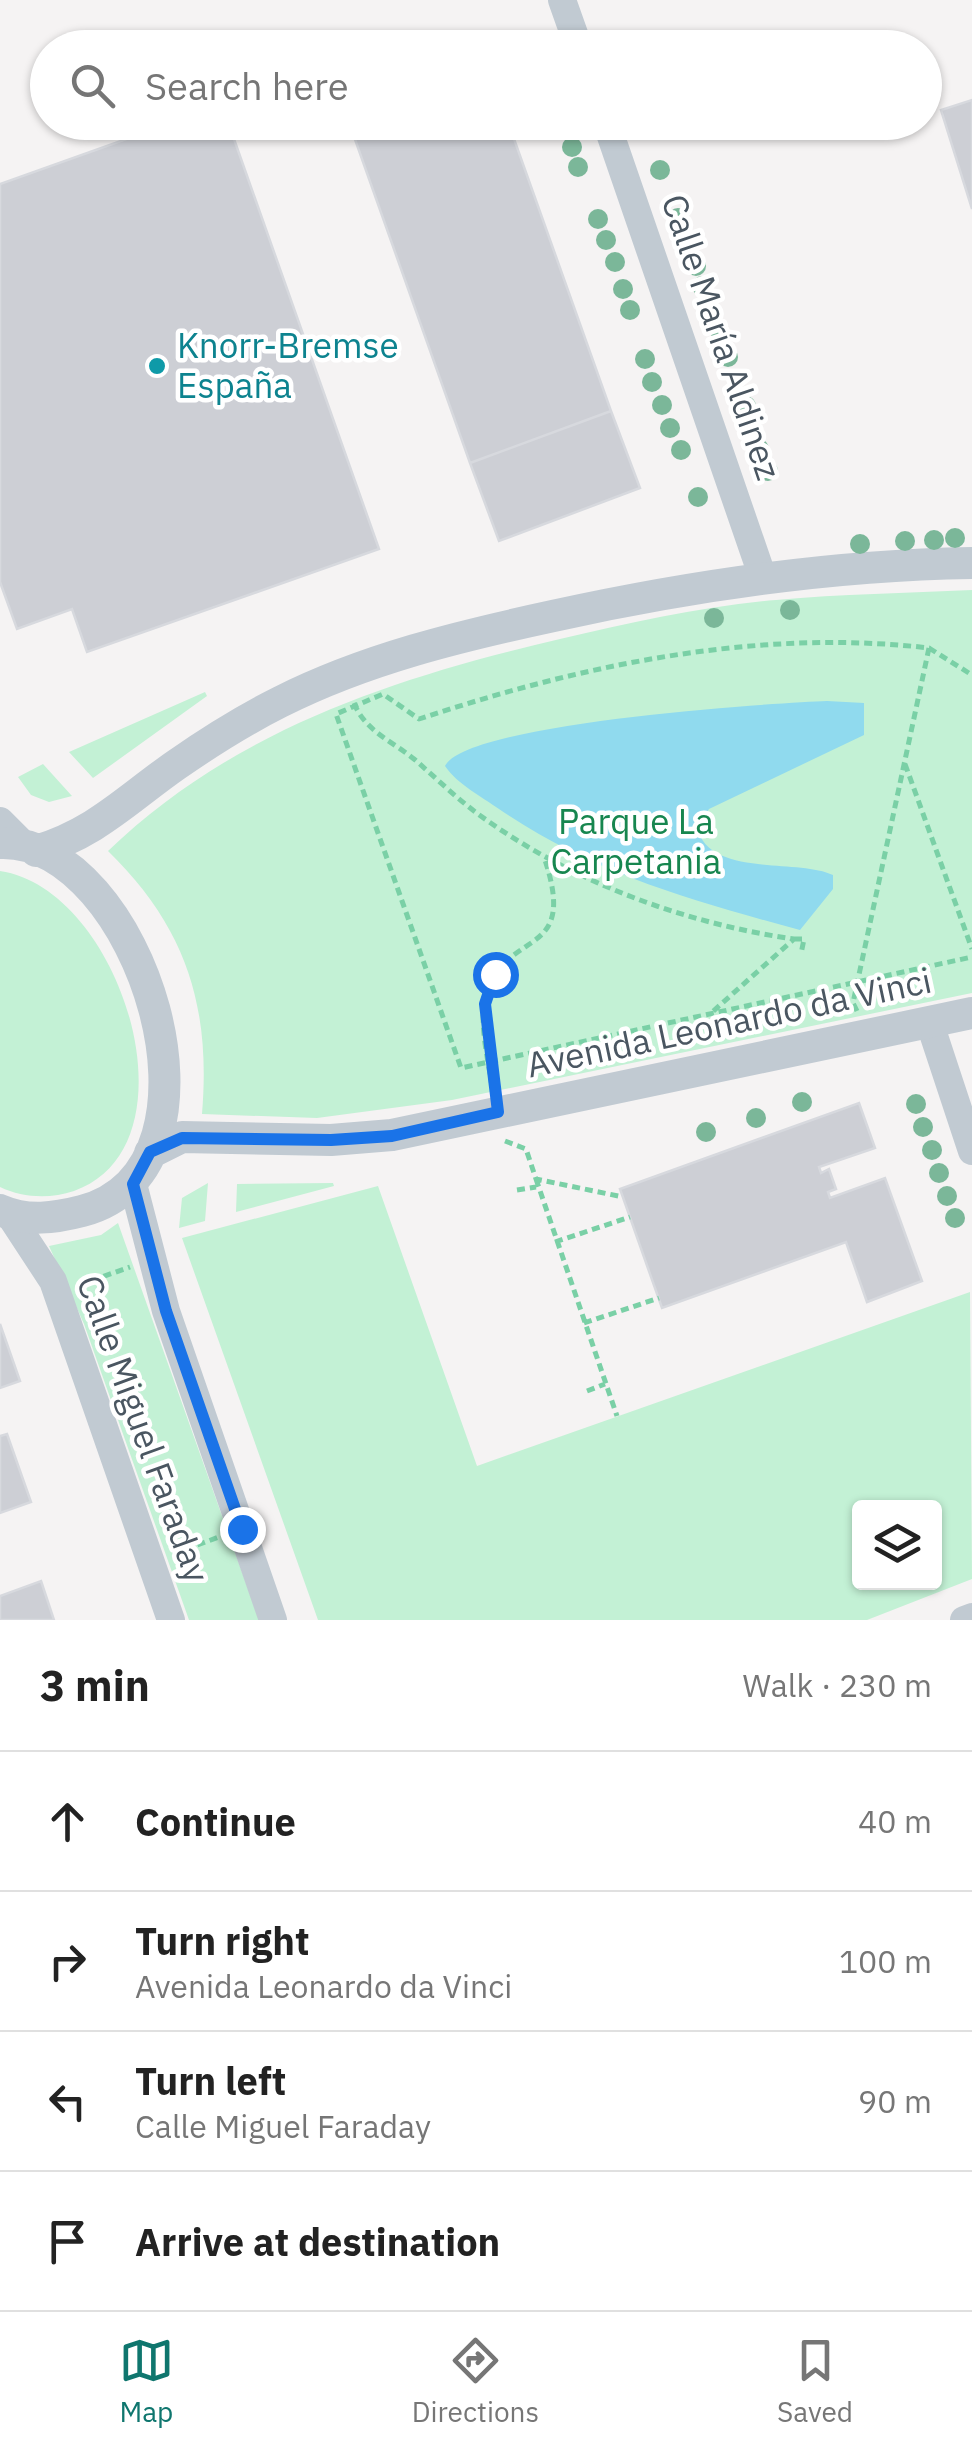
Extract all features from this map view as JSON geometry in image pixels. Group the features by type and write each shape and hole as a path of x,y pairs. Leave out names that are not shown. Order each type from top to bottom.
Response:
{"street":[{"path":"562,0 573,30"},
{"name":"Calle María Aldinez","path":"612,140 763,578"},
{"path":"14,839 87,833 174,766 244,721 342,674 509,625 763,578 972,563"},
{"path":"4,1212 50,1219 94,1208 133,1184 150,1152 160,1118 165,1066 159,1013 145,975 101,902 67,870 14,839"},
{"name":"Avenida Leonardo da Vinci","path":"150,1152 182,1138 377,1137 866,1032 972,1013"},
{"path":"929,1021 972,1151"},
{"name":"Calle Miguel Faraday","path":"133,1184 152,1259 273,1620"},
{"name":"Calle Miguel Faraday","path":"4,1212 57,1293 171,1620"},
{"path":"964,1620 972,1617"}],"path":[{"path":"972,675 930,648 832,640 664,656 581,673 419,719 383,694 336,714 461,1068 972,957"},
{"path":"866,1032 853,1003 930,648"},
{"path":"358,715 476,813 543,854 677,914 736,930 804,940 801,954"},
{"path":"904,764 972,949"},
{"path":"543,854 554,900 552,917 543,936 495,974 486,990 489,1062 506,1144 526,1149 617,1416"},
{"path":"707,1016 794,938"},
{"path":"518,1190 536,1183 623,1197"},
{"path":"555,1242 630,1217"},
{"path":"57,1293 152,1259"},
{"path":"584,1324 659,1298"},
{"path":"587,1391 606,1384"},
{"path":"151,1562 242,1529"}],"green space":[{"name":"Parque La Carpetania","path":"972,590 972,993 452,1100 317,1118 202,1114 202,1038 188,970 157,909 108,851 208,772 262,741 377,691 560,639 749,603"},
{"path":"205,692 207,696 93,778 69,752"},
{"path":"43,764 72,796 49,802 31,795 18,777"},
{"path":"0,871 43,888 81,922 111,968 130,1021 139,1075 133,1125 112,1165 65,1194 27,1195 0,1187"},
{"path":"208,1183 205,1221 179,1228 182,1198"},
{"path":"237,1184 334,1186 236,1212"},
{"path":"378,1186 477,1466 970,1292 972,1579 867,1620 318,1620 182,1238"},
{"path":"118,1223 259,1620 189,1620 84,1324 49,1246 101,1235"}],"water":[{"path":"827,701 864,703 864,735 709,809 697,827 705,843 718,854 735,860 833,875 833,889 800,930 682,896 607,868 535,832 470,790 445,766 465,751 560,727 687,711"}],"building":[{"path":"972,100 972,209 942,113 942,110"},
{"name":"Knorr-Bremse España","path":"123,140 234,140 379,549 87,652 72,609 17,629 0,582 0,184"},
{"path":"355,140 514,140 611,411 470,463"},
{"path":"611,411 640,488 499,541 470,463"},
{"path":"859,1103 875,1148 819,1167 821,1173 829,1169 836,1189 828,1192 830,1198 885,1178 922,1281 867,1302 846,1242 662,1308 620,1189"},
{"path":"0,1324 20,1381 0,1388"},
{"path":"7,1434 31,1502 0,1513 0,1436"},
{"path":"41,1581 54,1620 0,1620 0,1596"}],"place":[{"name":"Knorr-Bremse España","path":"157,366"}],"route":[{"path":"242,1529 166,1311 133,1184 150,1152 163,1143 182,1138 331,1140 392,1136 498,1112 486,1040 485,1004 486,990 495,974"}]}
